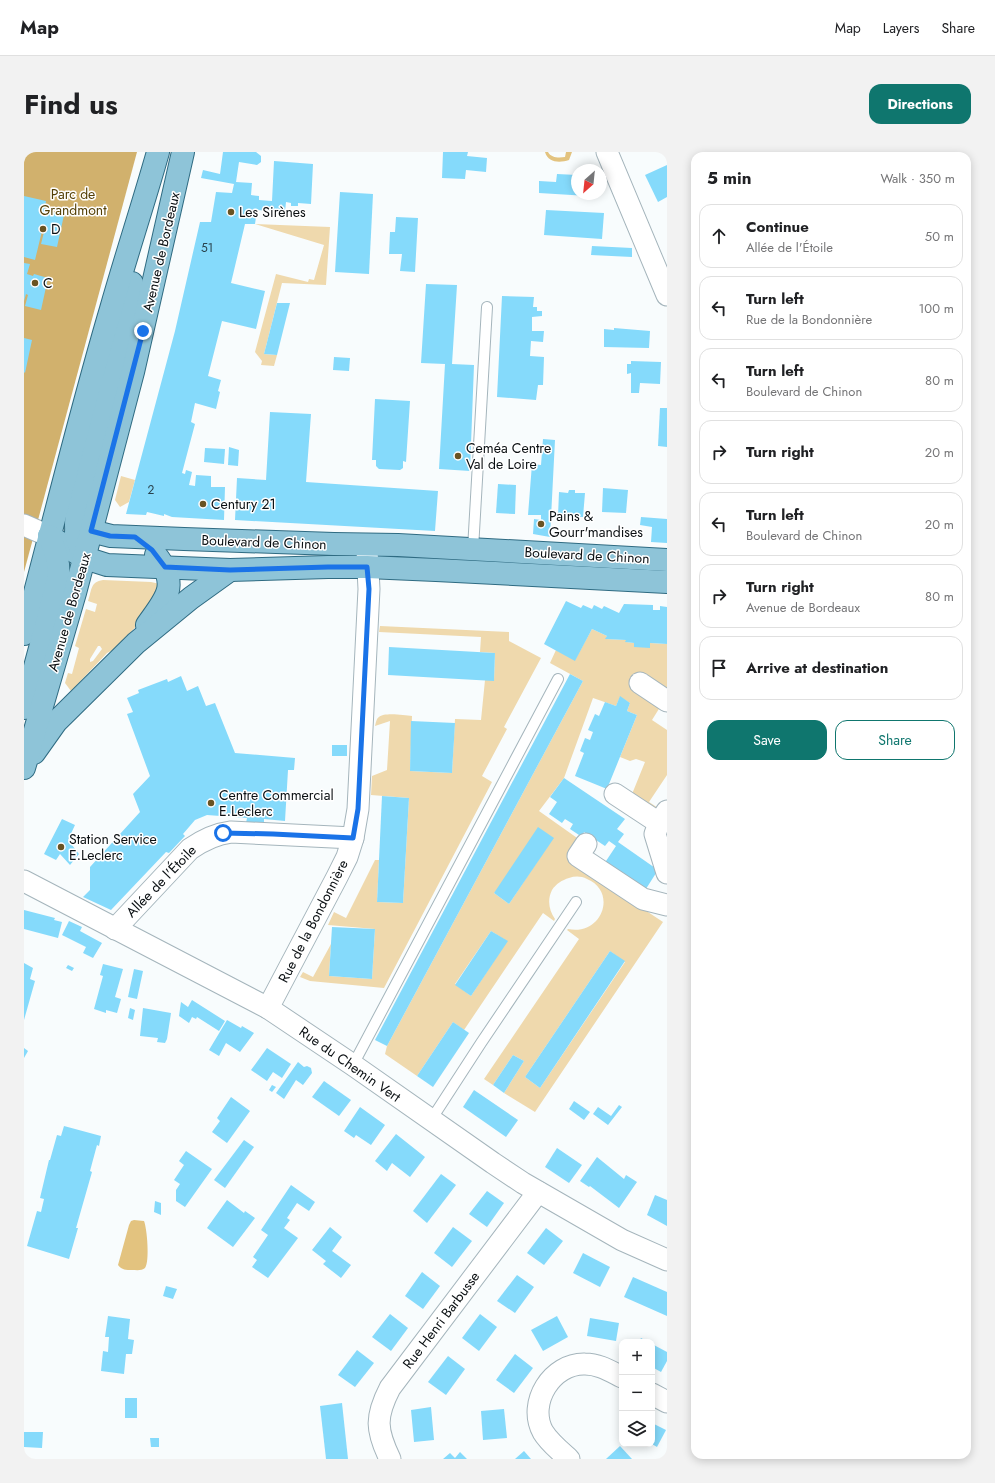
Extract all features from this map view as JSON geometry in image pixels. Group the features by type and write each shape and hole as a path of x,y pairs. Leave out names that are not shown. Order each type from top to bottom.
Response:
{"main road":[{"name":"Avenue de Bordeaux","path":"24,634 111,309 136,230 158,152"},
{"name":"Avenue de Bordeaux","path":"24,768 84,558 84,532 133,372 183,152"},
{"path":"84,532 76,523 78,503 118,353 135,266 136,230"},
{"name":"Boulevard de Chinon","path":"49,536 84,532 110,536 398,545 667,560"},
{"path":"24,708 58,581 59,569 56,552 49,536"},
{"name":"Boulevard de Chinon","path":"49,536 84,558 107,565 230,570 367,567 667,582"},
{"path":"135,537 152,550 165,567 169,590 136,643"},
{"name":"Boulevard de Chinon","path":"24,768 42,740 56,722 136,643 191,598 230,570"}],"street":[{"path":"607,152 667,295"},
{"path":"24,525 49,536"},
{"name":"Rue de la Bondonnière","path":"268,1008 347,858 358,817 369,589 367,545"},
{"path":"640,683 667,701"},
{"path":"616,794 663,817 655,834 667,873"},
{"name":"Allée de l'Étoile","path":"115,929 190,849 215,835 231,832 353,838"},
{"path":"586,844 578,856 643,899 667,905"},
{"name":"Rue du Chemin Vert","path":"24,881 268,1008 353,1065 493,1163 538,1192 622,1240 667,1260"},
{"name":"Rue Henri Barbusse","path":"390,1459 381,1441 379,1422 382,1404 390,1388 538,1192"},
{"path":"569,1459 543,1432 539,1420 541,1396 547,1383 556,1374 569,1367 583,1364 595,1365 619,1376"},
{"path":"655,1396 667,1402"}],"lane":[{"path":"473,549 487,307"},
{"path":"353,1065 558,679"},
{"path":"431,1120 576,902"}],"shaded area":[{"path":"545,152 548,152 555,157 565,157 566,152 572,152 569,160 558,162 549,158"},
{"path":"255,224 330,227 326,285 282,283 264,354 277,355 274,366 261,365 262,361 255,352 276,274 308,282 309,279 314,280 324,245"},
{"path":"121,476 135,480 129,502 120,507 115,500"},
{"path":"99,581 151,582 160,584 153,608 115,649 107,653 71,691 65,683 68,673 72,674 79,648 75,646 86,609 95,612 97,604 88,601 92,587","holes":["98,646 102,649 93,661 90,662 90,659"]},
{"path":"380,626 509,632 509,641 541,658 504,727 507,729 482,776 492,782 384,988 310,981 300,977 303,972 313,977 331,944 329,976 372,979 375,929 328,925 334,912 346,918 375,860 379,860 377,902 403,903 409,798 371,795 372,776 387,770 390,721 375,726 376,721 382,715 394,714 412,716 410,771 452,773 455,719 481,720 485,680 494,680 495,653 480,652 481,637 379,632"},
{"path":"592,629 607,636 606,639 626,640 626,642 634,643 634,647 650,643 667,644 667,696 652,720 667,730 667,775 649,802 661,810 657,815 630,799 645,762 636,759 630,761 620,757 637,715 627,711 630,703 620,697 616,706 593,698 564,778 539,811 580,840 568,859 663,922 535,1112 504,1093 524,1061 513,1055 493,1085 484,1079 579,939 567,930 580,929 590,926 597,920 602,912 604,902 602,893 596,885 585,878 569,878 559,882 552,890 549,901 551,912 555,919 554,921 543,913 464,1030 453,1022 417,1076 385,1054 387,1046 583,681 550,663 556,650 575,660","holes":["553,838 509,904 494,893","491,931 507,941 471,996 455,984","610,951 625,962 540,1088 525,1077"]},
{"path":"131,1221 144,1221 146,1230 148,1245 147,1265 141,1270 128,1270 121,1268 118,1265 129,1225"}],"green space":[{"name":"Parc de Grandmont","path":"24,152 137,152 24,572"}],"building":[{"path":"223,152 256,152 261,156 261,162 257,165 239,162 236,182 252,183 251,195 259,196 259,200 272,201 274,161 313,164 311,204 298,203 298,206 291,206 291,203 286,202 285,212 257,210 255,224 245,224 231,283 265,291 256,329 222,321 208,376 221,380 216,409 195,403 191,422 195,424 182,473 185,474 186,470 192,472 189,485 195,486 196,475 211,476 211,487 225,487 224,520 172,517 164,514 164,516 147,512 146,515 126,514 175,331 200,222 211,222 216,192 232,193 234,184 201,178 203,170 220,174"},
{"path":"443,152 468,152 467,156 487,158 486,172 466,170 465,179 442,178"},
{"path":"667,165 667,197 658,202 645,175"},
{"path":"557,174 571,175 571,195 539,193 539,181 556,182"},
{"path":"340,192 373,194 369,274 335,272"},
{"name":"D","path":"24,196 46,201 44,212 49,213 49,211 64,215 57,247 41,244 44,232 42,231 35,260 24,257"},
{"path":"546,210 604,213 602,239 544,235"},
{"path":"396,217 418,218 415,272 400,271 402,254 389,254 390,232 395,232"},
{"path":"592,246 632,248 632,257 591,255"},
{"name":"C","path":"24,263 30,264 27,274 33,276 34,274 48,278 41,310 25,306 28,295 26,294 24,301"},
{"path":"426,284 457,285 452,364 474,365 470,471 439,469 445,364 421,363"},
{"path":"502,296 534,297 533,307 537,307 537,311 542,311 542,316 532,317 532,331 544,331 543,342 531,341 530,356 544,357 543,385 538,385 536,400 497,397"},
{"path":"277,303 290,303 277,355 264,354"},
{"path":"614,328 650,331 649,348 604,347 604,329 614,330"},
{"path":"24,338 32,340 25,373 24,372"},
{"path":"334,357 350,358 349,371 333,370"},
{"path":"631,361 661,362 660,384 640,383 639,393 631,393 631,373 627,374 627,364 631,364"},
{"path":"375,399 410,401 406,462 403,461 403,468 400,470 379,469 376,466 376,460 372,460"},
{"path":"660,408 667,408 667,447 658,446"},
{"path":"270,412 311,414 306,482 438,491 435,531 235,520 237,478 266,480"},
{"path":"543,439 555,440 550,537 533,534 534,519 541,520 541,515 528,515 532,464 541,465"},
{"path":"229,447 239,450 238,466 228,465"},
{"path":"205,448 225,449 224,464 204,462"},
{"path":"498,484 516,485 515,514 496,513"},
{"path":"603,488 628,490 626,513 602,512"},
{"path":"569,490 575,490 575,493 585,493 583,517 558,516 559,492 568,493"},
{"path":"641,517 667,519 667,543 651,542 652,527 640,525"},
{"path":"566,601 581,608 583,605 592,609 594,605 602,609 604,606 619,613 624,604 653,605 653,610 660,610 660,606 667,607 667,644 650,643 650,648 634,647 634,643 625,642 626,640 605,639 607,636 592,629 575,661 544,644"},
{"path":"389,647 495,653 494,681 388,675"},
{"path":"570,674 583,681 387,1046 375,1040"},
{"name":"Centre Commercial E.Leclerc","path":"181,676 187,691 198,686 206,706 215,703 235,753 295,758 294,770 288,770 285,821 264,819 264,824 246,823 247,818 207,815 195,820 183,834 185,836 169,853 166,852 111,910 83,897 90,890 90,867 140,812 133,794 150,776 127,714 133,712 127,698 139,693 138,690 167,679 168,682"},
{"path":"620,696 630,703 627,711 637,715 607,789 575,776 584,753 580,751 585,738 590,740 593,732 588,730 595,714 599,716 605,702 616,706"},
{"path":"411,721 455,723 452,773 410,771"},
{"path":"332,745 347,745 347,756 332,756"},
{"path":"564,778 625,819 617,829 624,834 618,842 658,870 644,892 604,864 616,846 609,841 605,846 584,832 582,837 570,829 573,824 565,819 562,823 549,814 557,802 550,797"},
{"path":"382,796 409,798 403,903 377,902"},
{"name":"Station Service E.Leclerc","path":"62,819 75,825 68,840 79,854 70,865 60,854 56,860 44,854"},
{"path":"538,827 554,838 509,904 494,893"},
{"path":"24,910 55,918 54,920 62,922 58,938 24,929"},
{"path":"69,921 82,927 80,931 102,943 93,958 83,953 86,947 62,935"},
{"path":"332,927 375,929 372,979 329,976"},
{"path":"491,931 508,941 471,996 455,985"},
{"path":"610,951 625,961 540,1088 525,1077"},
{"path":"24,963 33,968 30,979 35,981 24,1020"},
{"path":"103,964 123,969 115,997 121,999 117,1013 106,1010 106,1013 94,1009 103,976 100,975"},
{"path":"68,965 74,968 72,971 66,968"},
{"path":"134,969 143,971 137,999 128,997"},
{"path":"192,1000 225,1021 219,1031 197,1017 196,1019 192,1017 189,1023 179,1016 181,1002 188,1007"},
{"path":"130,1008 135,1010 133,1020 128,1018"},
{"path":"143,1008 171,1013 165,1043 157,1042 158,1038 140,1036"},
{"path":"227,1020 254,1033 240,1052 226,1043 219,1056 209,1050"},
{"path":"453,1022 469,1033 433,1087 417,1076"},
{"path":"24,1048 28,1051 24,1058"},
{"path":"267,1048 291,1064 282,1078 273,1072 267,1081 251,1070"},
{"path":"513,1055 524,1061 504,1093 493,1085"},
{"path":"298,1062 304,1067 307,1066 311,1068 312,1073 303,1085 296,1080 284,1099 276,1093"},
{"path":"324,1081 351,1100 339,1116 312,1097"},
{"path":"272,1085 276,1087 272,1092 269,1090"},
{"path":"474,1090 518,1120 506,1137 463,1107"},
{"path":"231,1097 250,1111 227,1143 212,1132 220,1121 217,1118"},
{"path":"574,1101 590,1112 584,1120 569,1109"},
{"path":"619,1105 622,1107 608,1125 593,1114 598,1107 611,1116"},
{"path":"360,1107 385,1125 371,1145 356,1135 354,1138 344,1131"},
{"path":"64,1126 101,1136 90,1171 92,1172 69,1259 27,1246 37,1211 41,1212 44,1199 40,1198 49,1160 57,1135 61,1136"},
{"path":"396,1134 425,1157 410,1177 392,1163 387,1171 375,1161"},
{"path":"244,1140 254,1147 225,1188 214,1180"},
{"path":"557,1148 582,1165 569,1183 545,1167"},
{"path":"186,1151 212,1169 185,1207 176,1201 176,1190 180,1184 174,1180 184,1165 179,1161"},
{"path":"597,1157 624,1179 626,1175 637,1182 619,1208 590,1186 589,1187 580,1181"},
{"path":"441,1174 456,1185 427,1223 413,1211"},
{"path":"291,1185 315,1202 309,1211 297,1203 287,1218 290,1220 284,1228 298,1238 268,1278 252,1267 257,1260 253,1257 268,1235 261,1230"},
{"path":"487,1191 504,1203 487,1227 469,1214"},
{"path":"655,1195 667,1200 667,1226 647,1215"},
{"path":"227,1200 244,1213 245,1211 255,1218 233,1247 207,1228"},
{"path":"155,1201 161,1203 161,1215 154,1212"},
{"path":"330,1227 342,1237 332,1251 351,1265 341,1278 323,1264 326,1261 312,1250"},
{"path":"453,1227 472,1241 452,1267 434,1253"},
{"path":"546,1228 563,1241 544,1265 527,1253"},
{"path":"583,1253 610,1267 600,1287 573,1273"},
{"path":"422,1272 440,1286 423,1309 405,1296"},
{"path":"517,1275 534,1287 515,1313 497,1301"},
{"path":"633,1277 667,1292 667,1316 624,1297"},
{"path":"166,1286 177,1289 173,1299 163,1296"},
{"path":"390,1314 408,1328 391,1351 372,1337"},
{"path":"480,1314 497,1327 479,1351 462,1338"},
{"path":"108,1316 130,1319 128,1339 134,1340 132,1354 126,1354 124,1374 101,1371 103,1351 108,1352 109,1337 105,1337"},
{"path":"557,1316 568,1337 543,1351 531,1330"},
{"path":"590,1318 619,1323 616,1341 587,1336"},
{"path":"655,1346 667,1352 667,1361 661,1372 655,1369"},
{"path":"357,1350 374,1363 355,1387 338,1375"},
{"path":"515,1354 533,1368 514,1393 496,1380"},
{"path":"448,1356 465,1369 446,1395 428,1382"},
{"path":"125,1398 137,1398 137,1418 125,1418"},
{"path":"342,1403 348,1459 326,1459 320,1406"},
{"path":"431,1407 434,1440 414,1442 411,1410"},
{"path":"504,1409 507,1438 483,1440 481,1411"},
{"path":"655,1424 666,1430 657,1447 655,1446"},
{"path":"24,1432 43,1432 42,1448 24,1447"},
{"path":"150,1438 159,1438 159,1447 151,1447"},
{"path":"619,1447 621,1447 632,1459 606,1459"},
{"path":"524,1451 531,1459 515,1459"},
{"path":"460,1452 467,1459 443,1459 450,1453 455,1458"}],"place":[{"name":"Les Sirènes","path":"231,212"},
{"name":"D","path":"43,229"},
{"name":"C","path":"35,283"},
{"name":"Ceméa Centre Val de Loire","path":"458,456"},
{"name":"Century 21","path":"203,504"},
{"name":"Pains & Gourr'mandises","path":"541,524"},
{"name":"Centre Commercial E.Leclerc","path":"211,803"},
{"name":"Station Service E.Leclerc","path":"61,847"}],"route":[{"path":"143,331 98,509 91,531 110,536 135,537 152,550 165,567 230,570 367,567 369,589 360,779 358,817 353,838 231,832 223,833"}]}
